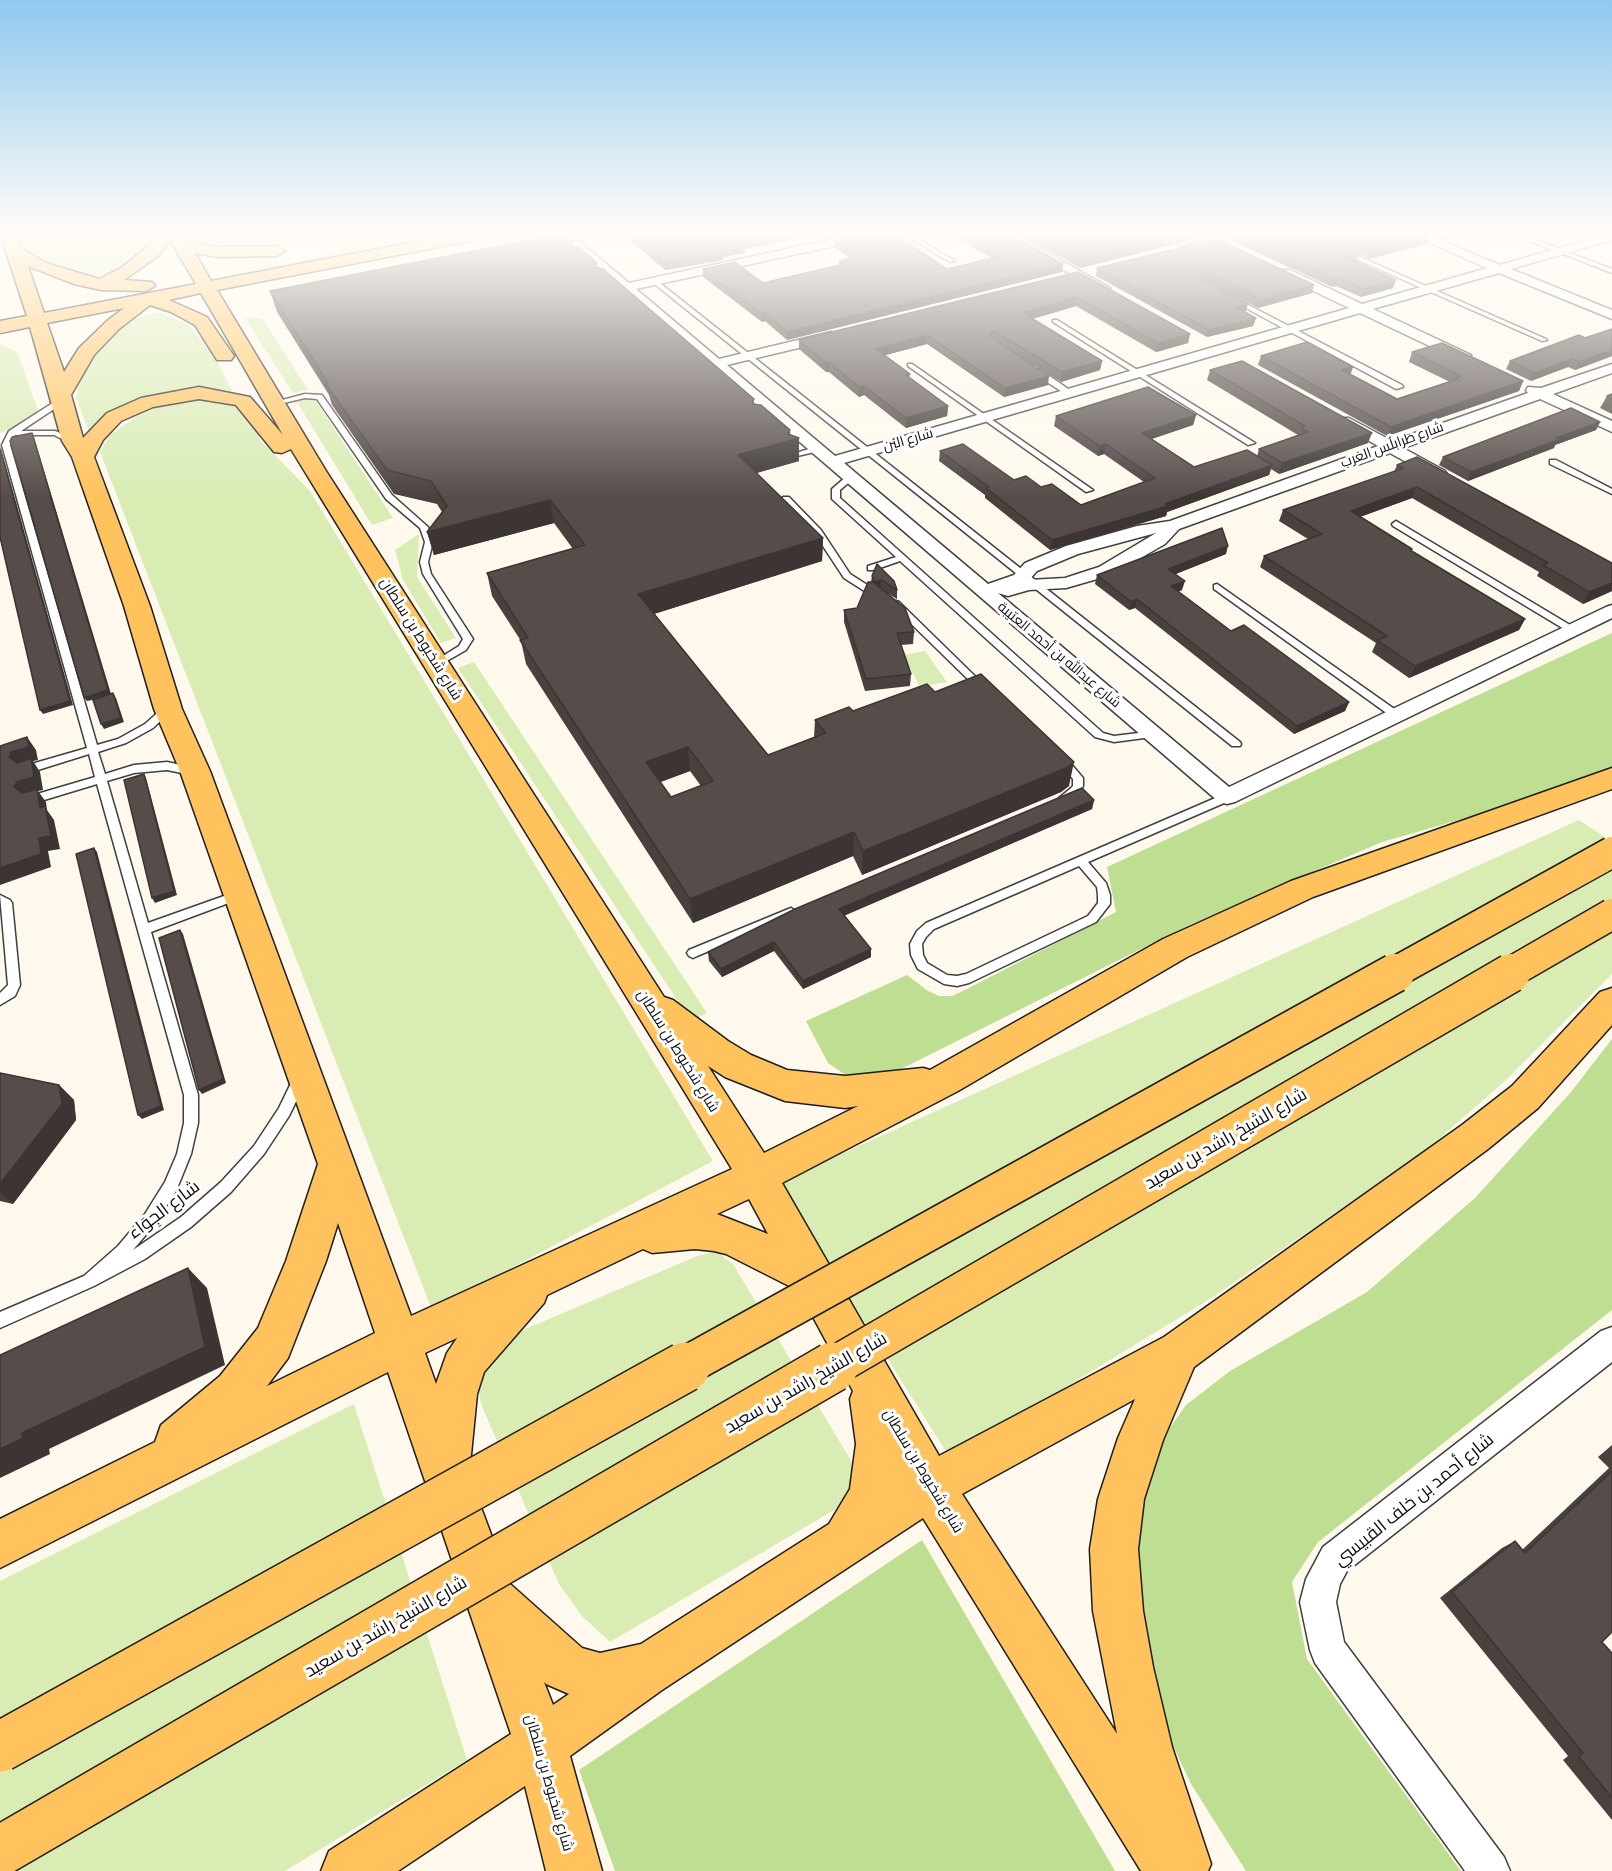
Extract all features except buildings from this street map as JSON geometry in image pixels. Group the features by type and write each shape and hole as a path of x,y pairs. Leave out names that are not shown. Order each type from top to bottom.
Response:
{"main road":[{"path":"0,339 23,323"},
{"name":"شارع شخبوط بن سلطان","path":"47,323 59,390 78,449 137,606 168,709 195,771 302,1074 337,1164 541,1745 574,1871"},
{"path":"59,390 99,338 118,323"},
{"path":"203,323 261,412 294,434"},
{"name":"شارع شخبوط بن سلطان","path":"229,323 315,471 757,1176 810,1276 930,1486 1173,1871"},
{"path":"78,449 102,428 131,408 163,398 214,394 243,401 284,449 315,471"},
{"path":"0,1544 400,1343 757,1176 945,1080 1175,948 1302,890 1612,778"},
{"path":"0,1747 1612,852"},
{"name":"شارع الشيخ راشد بن سعيد","path":"0,1851 1612,914"},
{"path":"642,995 715,1052 738,1066 785,1084 844,1092 945,1080"},
{"path":"349,1871 541,1745 662,1660 930,1486 1179,1352 1526,1097 1612,1002"},
{"path":"129,1480 236,1392 273,1343 306,1261 337,1164"},
{"path":"630,1236 695,1230 714,1232 733,1237 810,1276"},
{"path":"448,1481 455,1394 462,1368 538,1278"},
{"path":"1179,1352 1141,1438 1121,1499 1114,1549 1118,1611 1128,1667 1146,1747 1185,1871"},
{"path":"831,1550 847,1536 860,1519 875,1482 879,1444 870,1382"},
{"path":"489,1597 564,1666 584,1675 618,1677 662,1660"}],"street":[{"name":"شارع عبدالله بن أحمد العتيبة","path":"667,323 716,364 774,419 816,449 1227,797"},
{"name":"شارع البُن","path":"831,462 1309,323"},
{"path":"1393,323 1476,363"},
{"path":"716,364 840,333"},
{"path":"1197,339 1237,362"},
{"name":"شارع طَرابلُس الغرب","path":"1030,581 1031,567 1072,550 1143,530 1173,525 1612,368"},
{"path":"1518,383 1612,427"},
{"path":"1328,412 1450,480"},
{"name":"شارع طَرابلُس الغرب","path":"987,595 1020,587 1030,581 1066,583 1118,566 1159,540 1173,525"},
{"path":"1227,797 1612,611"},
{"name":"شارع أحمد بن خلف القبيسي","path":"1490,1871 1328,1650 1318,1602 1324,1579 1335,1560 1612,1342"}],"lane":[{"path":"708,323 1236,744"},
{"path":"1059,323 1251,442"},
{"path":"1279,323 1399,387"},
{"path":"1505,323 1544,340"},
{"path":"910,365 1089,490"},
{"path":"1032,368 1070,393"},
{"path":"59,390 12,433 6,445 91,751 145,929 191,1095 191,1123 184,1154 171,1186 150,1219 123,1251 89,1281"},
{"path":"275,403 305,396 319,397 389,497 424,527 429,542 425,568 468,642 458,652 435,664"},
{"path":"12,433 55,433 78,449"},
{"path":"793,455 816,449"},
{"path":"1553,462 1612,492"},
{"path":"850,478 836,489 836,499 1100,735 1114,739 1155,734"},
{"path":"786,499 818,532 847,576 869,590"},
{"path":"1396,524 1572,630"},
{"path":"871,568 902,558"},
{"path":"847,576 859,572"},
{"path":"1217,587 1396,715"},
{"path":"889,600 992,697"},
{"path":"24,770 91,751 136,734 168,709"},
{"path":"1049,748 1078,778 1078,786 1074,792 1056,802"},
{"path":"30,800 100,778 151,766 167,766 195,771"},
{"path":"1081,861 1102,886 1104,895 1104,904 1092,919 969,978 957,981 944,979 922,966 917,955 916,944 921,934 930,926 1227,797"},
{"path":"145,929 238,895"},
{"path":"0,899 6,903 14,985 11,992 0,1000"},
{"path":"693,953 806,906"},
{"name":"شارع الجِوَاء","path":"0,1320 89,1281 148,1249 186,1222 226,1186 259,1150 284,1112 302,1074"}],"green space":[{"path":"129,323 188,325 215,356 234,395 128,406 89,432 76,397 83,370 111,337"},
{"path":"248,323 266,323 308,390 293,393"},
{"path":"0,344 17,352 39,413 22,424 0,433"},
{"path":"314,398 393,518 372,525 297,402"},
{"path":"200,400 234,406 249,416 261,441 310,491 713,1161 432,1310 100,452 110,435 136,417 154,408"},
{"path":"419,534 417,577 456,638 441,643 403,580 395,550"},
{"path":"1612,633 1612,767 1543,796 1382,842 1189,925 893,1073 847,1076 828,1063 806,1021 907,975 928,991 939,996 952,996 963,991 1116,912 1107,867"},
{"path":"925,651 947,682 920,687 903,655"},
{"path":"474,662 707,1013 691,1021 458,668"},
{"path":"1579,820 1612,842 1612,974 1506,1080 1424,1152 1213,1297 950,1458 777,1183"},
{"path":"1612,1039 1612,1310 1318,1542 1292,1582 1307,1659 1461,1871 1246,1871 1191,1784 1161,1720 1131,1565 1141,1488 1159,1443 1186,1405 1230,1371 1367,1292 1475,1198 1571,1092"},
{"path":"716,1251 733,1264 855,1467 851,1494 836,1509 610,1642 582,1616 559,1584 481,1404 475,1371 495,1342 697,1256"},
{"path":"354,1404 467,1760 285,1871 0,1871 0,1581"},
{"path":"922,1540 1115,1871 615,1871 579,1770"}]}
